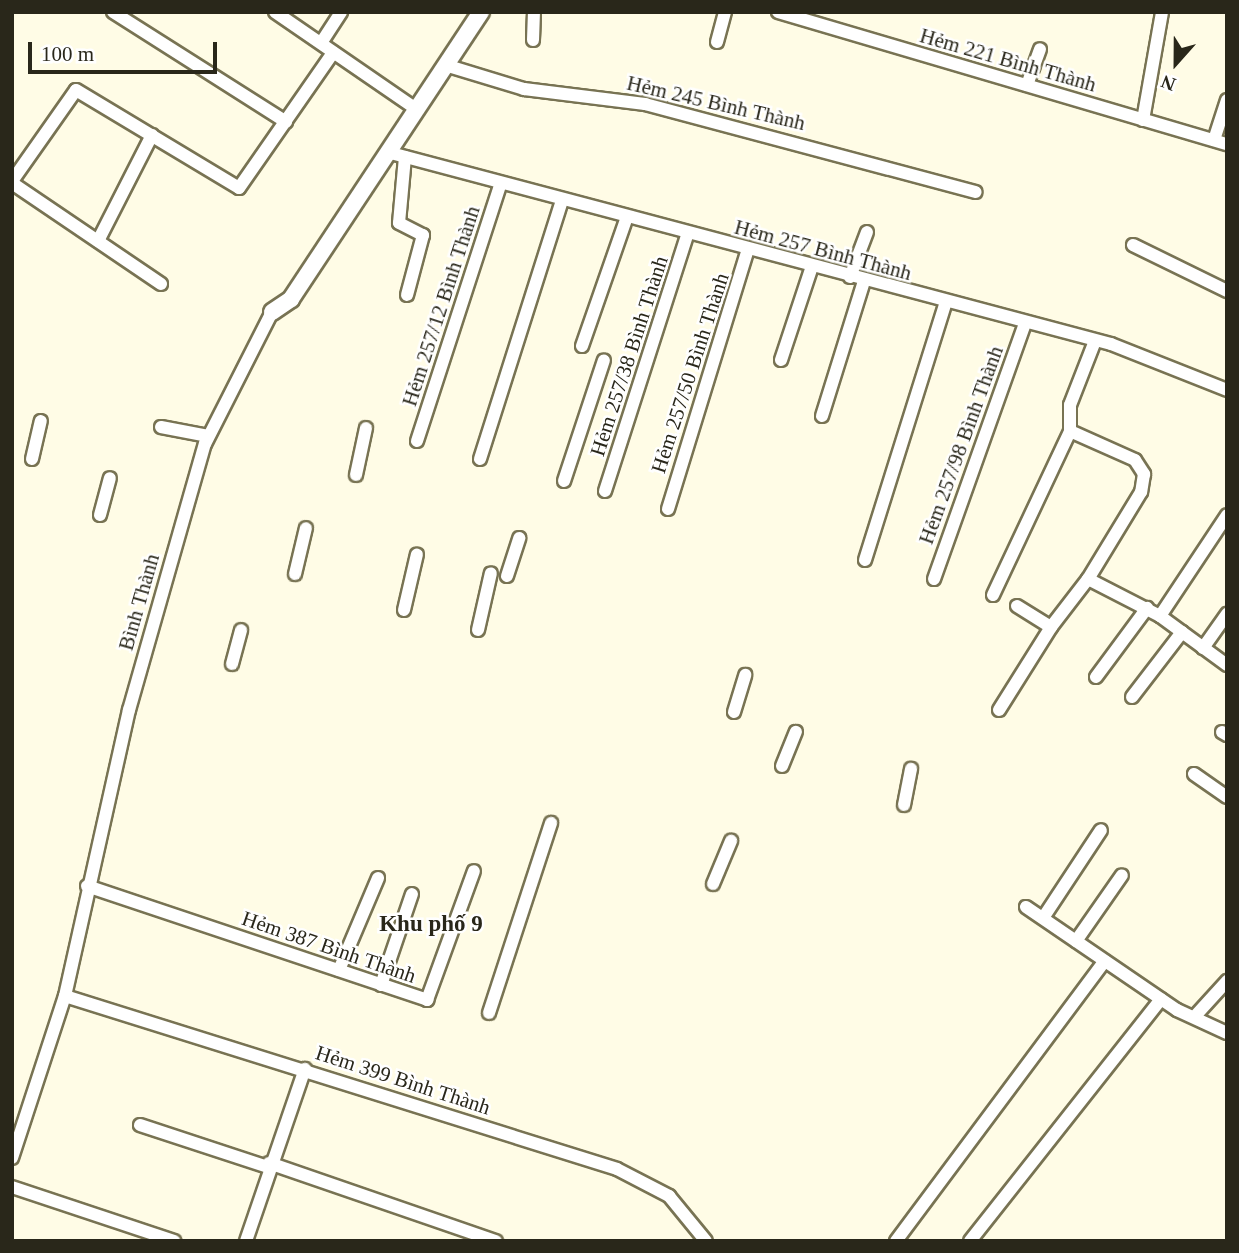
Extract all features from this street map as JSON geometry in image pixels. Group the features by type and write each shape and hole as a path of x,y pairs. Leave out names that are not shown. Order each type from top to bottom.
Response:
{"street":[{"path":"113,12 286,122"},
{"path":"275,12 416,109"},
{"path":"321,43 341,12"},
{"name":"Bình Thành","path":"12,1158 65,996 87,886 129,710 208,436 272,312 291,299 481,12"},
{"path":"533,40 534,12"},
{"path":"717,42 726,12"},
{"name":"Hẻm 221 Bình Thành","path":"779,12 1220,142"},
{"path":"1143,120 1162,12"},
{"path":"1027,85 1040,49"},
{"path":"160,284 12,182 76,90 239,188 334,53"},
{"name":"Hẻm 245 Bình Thành","path":"445,65 524,89 645,104 975,192"},
{"path":"1220,142 1227,100"},
{"path":"98,241 152,135"},
{"name":"Hẻm 257 Bình Thành","path":"387,152 946,304 1095,341 1227,390"},
{"path":"405,157 399,223 423,235 407,295"},
{"name":"Hẻm 257/12 Bình Thành","path":"417,441 501,183"},
{"path":"480,458 562,201"},
{"path":"582,346 627,217"},
{"path":"850,277 867,232"},
{"name":"Hẻm 257/38 Bình Thành","path":"605,491 688,233"},
{"path":"1133,245 1227,291"},
{"name":"Hẻm 257/50 Bình Thành","path":"668,509 748,249"},
{"path":"780,360 811,266"},
{"path":"822,416 864,281"},
{"path":"865,559 910,428 946,304"},
{"name":"Hẻm 257/98 Bình Thành","path":"933,579 1025,323"},
{"path":"993,595 1070,431 1068,414 1095,341"},
{"path":"564,481 604,360"},
{"path":"32,459 41,421"},
{"path":"161,427 208,436"},
{"path":"356,475 366,428"},
{"path":"999,710 1051,627 1088,579 1141,492 1144,474 1135,460 1070,431"},
{"path":"100,515 110,478"},
{"path":"1160,616 1227,515"},
{"path":"295,574 306,528"},
{"path":"508,576 519,538"},
{"path":"404,610 417,554"},
{"path":"478,630 491,573"},
{"path":"1088,579 1160,616 1227,665"},
{"path":"1017,606 1051,627"},
{"path":"1096,677 1147,608"},
{"path":"1203,648 1227,614"},
{"path":"232,664 241,630"},
{"path":"1132,697 1182,632"},
{"path":"734,712 745,676"},
{"path":"782,766 796,732"},
{"path":"904,805 911,769"},
{"path":"1194,774 1227,797"},
{"path":"489,1013 551,823"},
{"path":"1043,918 1101,830"},
{"path":"713,884 731,841"},
{"name":"Hẻm 387 Bình Thành","path":"87,886 381,985 432,999 474,871"},
{"path":"1076,942 1122,875"},
{"path":"338,970 378,877"},
{"path":"381,985 412,894"},
{"path":"1026,907 1161,999 1197,1014 1227,1033"},
{"path":"896,1241 1105,961"},
{"path":"1197,1014 1227,981"},
{"name":"Hẻm 399 Bình Thành","path":"65,996 305,1069 617,1169 669,1196 706,1241"},
{"path":"970,1241 1161,999"},
{"path":"246,1241 269,1165 305,1069"},
{"path":"140,1125 496,1241"},
{"path":"12,1187 174,1241"}],"district":[{"name":"Khu phố 9","path":"431,924"}]}
